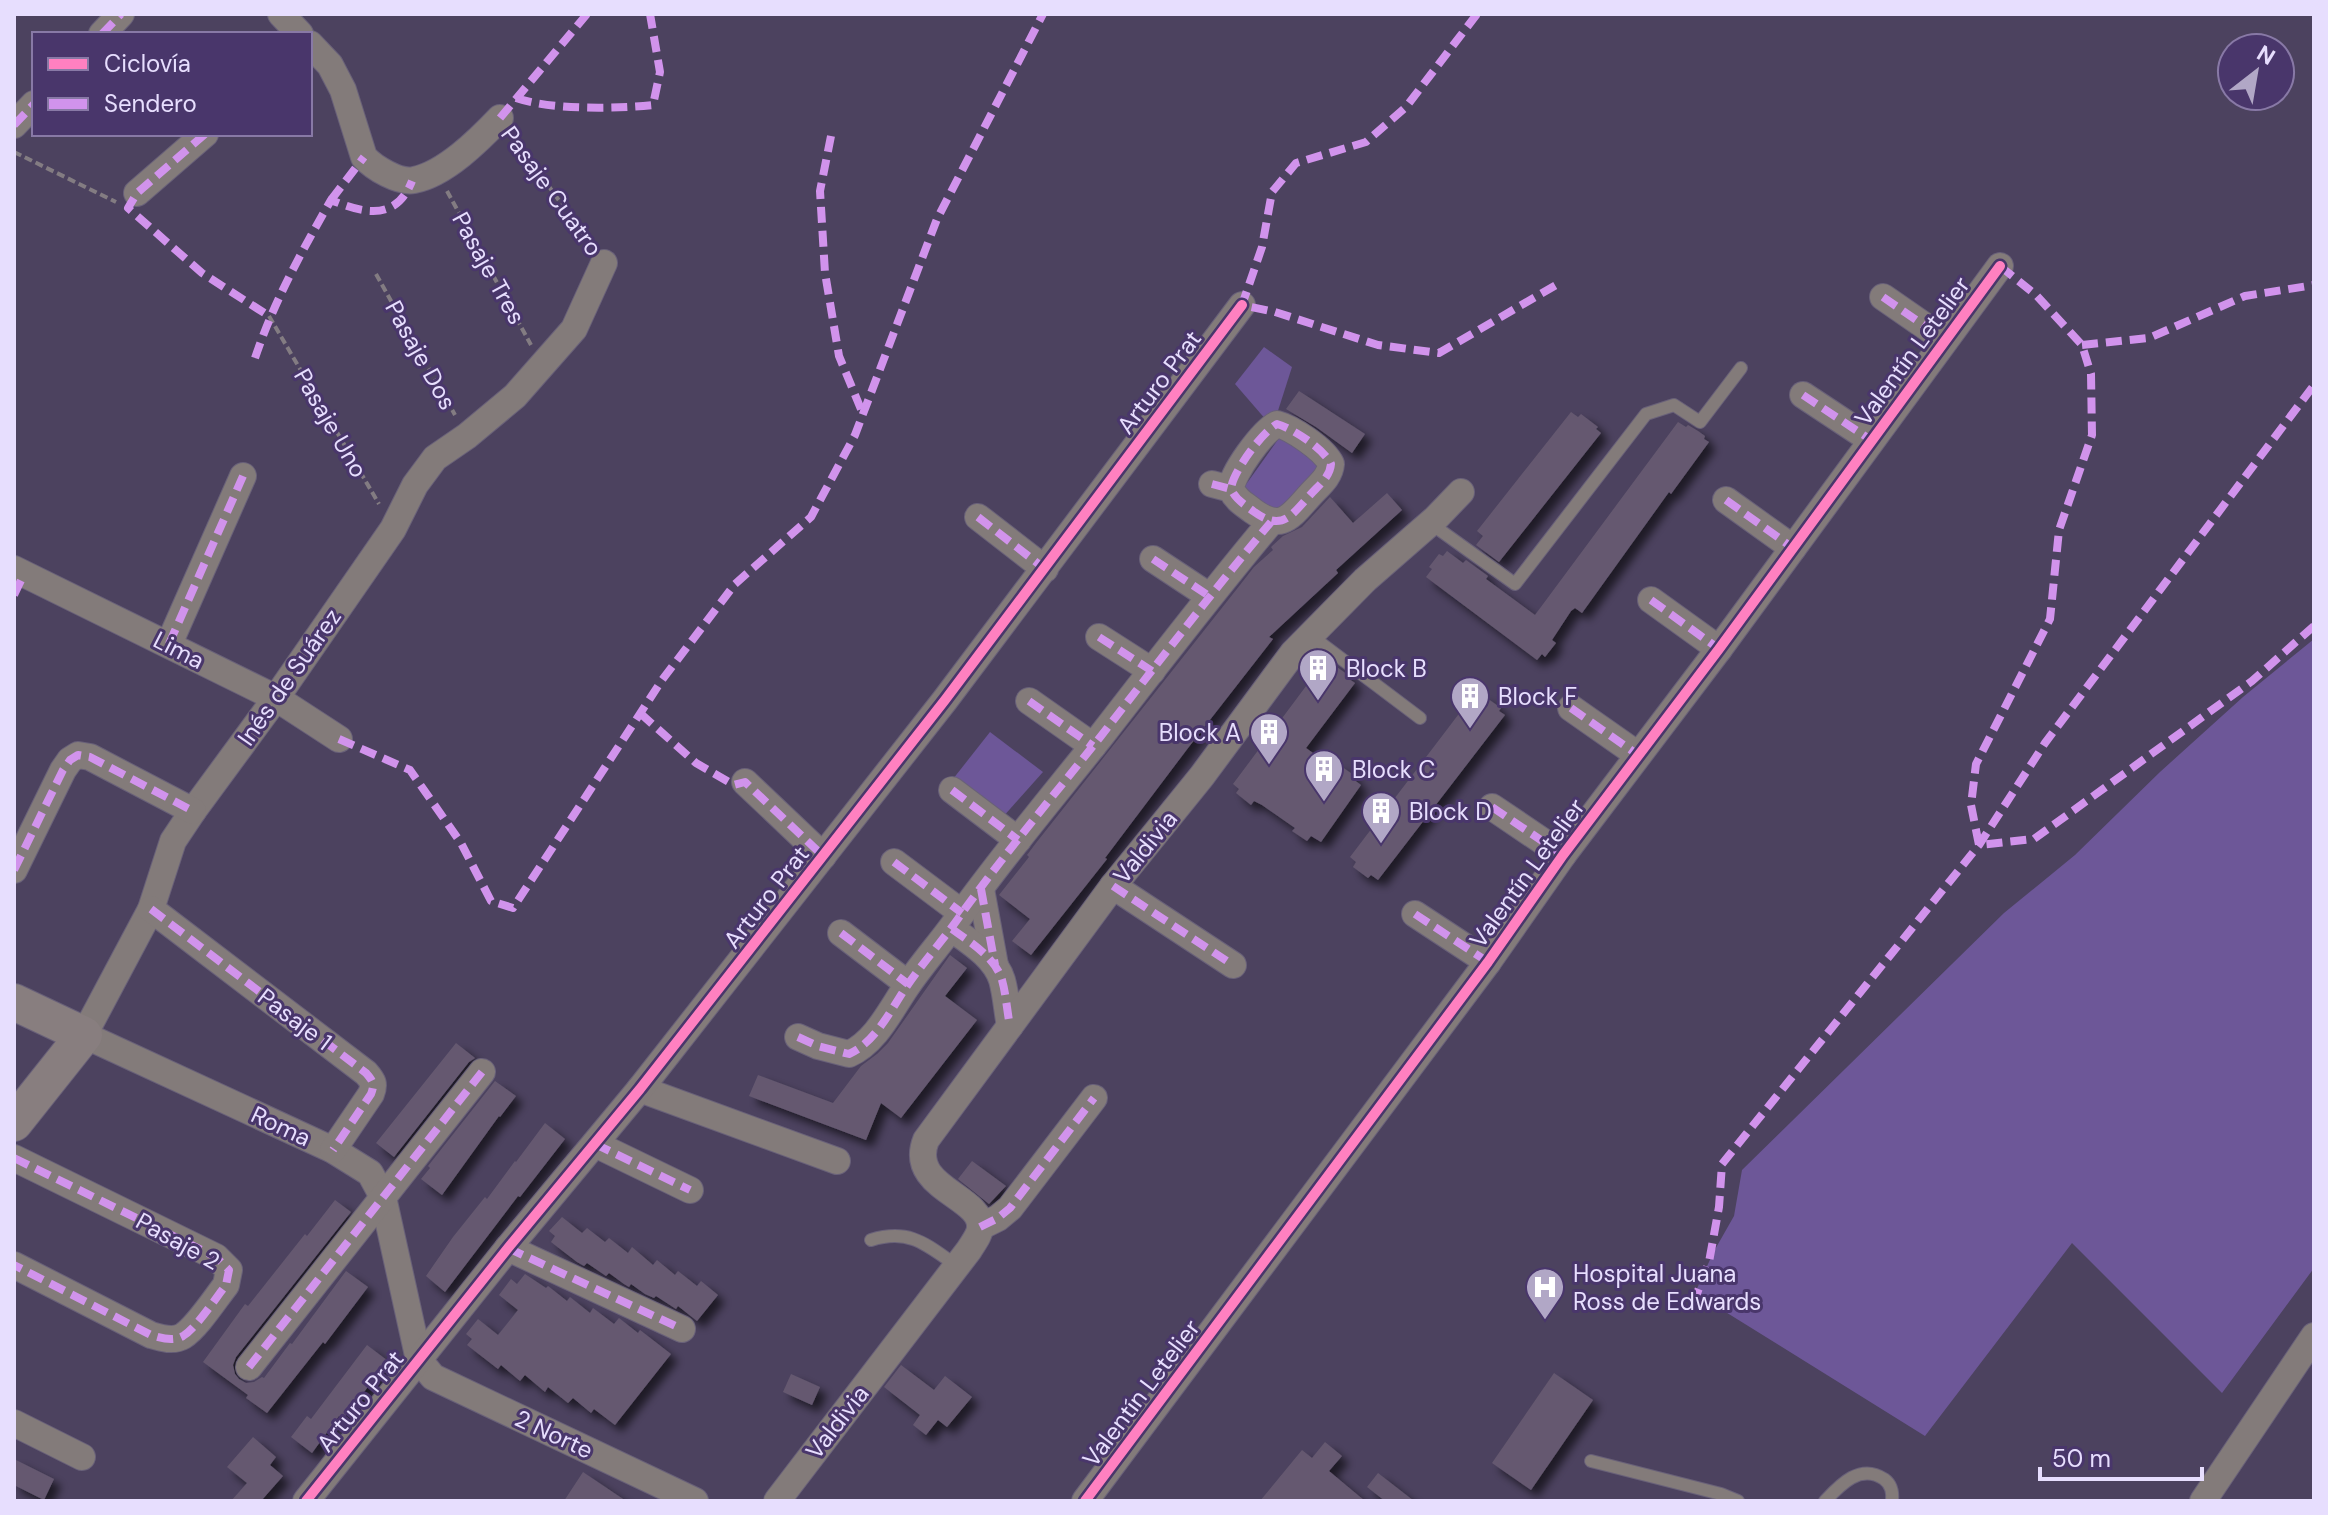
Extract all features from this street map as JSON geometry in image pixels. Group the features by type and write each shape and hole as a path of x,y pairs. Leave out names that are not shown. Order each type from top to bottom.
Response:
{"street":[{"path":"104,32 121,14"},
{"path":"281,14 298,32"},
{"path":"312,46 330,65 343,90 364,157 371,165 388,173 412,181 436,171 476,143 500,118"},
{"path":"14,125 32,106"},
{"path":"132,201 203,136"},
{"name":"Inés de Suárez","path":"14,1123 84,1035 151,909 173,841 393,529 415,485 435,458 515,396 574,329 604,263"},
{"name":"Valentín Letelier","path":"1085,1501 1488,962 1563,855 1719,649 2000,266"},
{"path":"1883,297 1945,340"},
{"name":"Arturo Prat","path":"306,1501 508,1248 640,1089 823,856 1045,569 1242,305"},
{"path":"1803,395 1871,440"},
{"path":"798,1037 849,1054 857,1051 1209,596 1271,522 1288,518 1326,478 1331,464 1325,453 1277,424 1268,429 1231,482 1222,487 1271,522"},
{"path":"169,644 243,476"},
{"name":"Valdivia","path":"980,1227 969,1207 928,1173 922,1157 926,1140 1113,886 1202,776 1293,653 1365,580 1461,492"},
{"path":"1726,500 1793,548"},
{"path":"978,517 1045,569"},
{"path":"1153,559 1209,596"},
{"name":"Lima","path":"17,579 169,644 276,698 339,739"},
{"path":"1651,600 1719,649"},
{"path":"1099,637 1152,671"},
{"path":"1029,701 1093,746"},
{"path":"1571,708 1638,755"},
{"path":"14,870 63,770 78,755 90,757 193,811"},
{"name":"Arturo Prat","path":"745,782 823,856"},
{"path":"952,790 1018,840"},
{"path":"1492,807 1563,855"},
{"path":"894,862 957,921 975,946 995,965"},
{"path":"1113,886 1233,965"},
{"path":"981,889 1010,1026"},
{"name":"Pasaje 1","path":"151,909 373,1081 371,1094 333,1150"},
{"path":"1415,914 1488,962"},
{"path":"841,933 908,984"},
{"name":"Roma","path":"14,1002 333,1150 370,1173 383,1197 419,1360"},
{"path":"249,1367 482,1072"},
{"path":"640,1089 837,1161"},
{"name":"Valdivia","path":"777,1501 969,1250 980,1227 1010,1208 1094,1098"},
{"path":"595,1144 690,1190"},
{"name":"Pasaje 2","path":"14,1158 216,1257 229,1270 229,1277 226,1285 190,1329 182,1336 164,1339 14,1265"},
{"path":"508,1248 682,1329"},
{"path":"2203,1501 2314,1336"},
{"name":"2 Norte","path":"419,1360 433,1377 695,1501"},
{"path":"14,1423 82,1457"}],"lane":[{"path":"1430,523 1515,584 1646,414 1674,405 1700,422 1741,368"},
{"path":"1310,635 1420,718"},
{"path":"871,1240 891,1235 911,1237 957,1266"},
{"path":"1591,1461 1738,1501"},
{"path":"1825,1501 1843,1482 1861,1473 1873,1473 1887,1481 1893,1494 1892,1501"}],"path":[{"path":"14,152 132,201"}],"shaded area":[{"path":"1264,347 1292,367 1276,417 1267,421 1235,384"},
{"path":"1282,434 1324,466 1277,514 1242,490"},
{"path":"2314,639 2314,1268 2222,1393 2072,1243 1925,1436 1695,1293 1734,1216 1742,1170 2004,913 2075,855 2243,697"},
{"path":"990,732 1043,772 1002,818 953,779"}],"building":[{"path":"1299,391 1365,434 1352,453 1286,409"},
{"path":"1571,412 1578,417 1581,414 1601,433 1499,562 1476,545 1483,536 1477,531"},
{"path":"1678,422 1698,431 1709,442 1582,613 1575,608 1571,611 1552,640 1556,643 1545,657 1542,654 1537,660 1426,577 1439,554 1443,556 1447,551 1488,576 1486,579 1535,615"},
{"path":"1387,493 1402,510 1269,637 1273,639 1031,955 1012,941 1030,919 999,895 1029,857 1027,855 1036,843 1254,567 1273,550 1271,547 1283,536 1302,527 1330,497 1353,523"},
{"path":"1324,662 1332,668 1334,665 1355,683 1306,748 1335,769 1338,764 1355,776 1353,779 1361,785 1321,842 1311,836 1307,841 1292,831 1295,828 1262,805 1254,801 1251,805 1236,793 1239,789 1233,784"},
{"path":"1474,694 1481,699 1484,696 1501,708 1499,711 1505,715 1378,880 1371,875 1368,878 1353,867 1356,862 1350,857"},
{"path":"950,955 967,968 945,996 977,1020 901,1118 881,1103 866,1140 749,1096 758,1075 833,1103 861,1066 888,1043"},
{"path":"456,1043 475,1058 394,1157 376,1143"},
{"path":"495,1081 516,1096 442,1195 421,1179"},
{"path":"545,1123 565,1139 445,1292 426,1276 453,1237 485,1197 487,1199"},
{"path":"972,1161 1006,1186 989,1204 958,1179"},
{"path":"335,1200 351,1212 236,1357 233,1365 235,1374 246,1383 264,1378 346,1271 368,1287 267,1413 203,1362 245,1304 248,1306"},
{"path":"562,1217 582,1233 587,1228 605,1242 609,1238 628,1253 632,1247 653,1265 657,1260 675,1275 678,1271 697,1286 701,1281 718,1295 697,1321 678,1306 676,1309 631,1284 629,1287 587,1263 584,1266 551,1242 555,1236 549,1231"},
{"path":"525,1274 567,1301 570,1297 590,1313 593,1308 614,1324 619,1318 671,1354 615,1425 594,1409 591,1413 573,1398 568,1403 548,1387 545,1392 525,1375 520,1381 501,1365 498,1369 467,1345 472,1339 466,1334 478,1319 498,1335 518,1310 499,1295 511,1279 517,1284"},
{"path":"367,1345 388,1361 343,1419 339,1416 312,1453 291,1437 307,1416 311,1419"},
{"path":"901,1365 934,1390 945,1376 972,1397 947,1427 938,1420 926,1435 913,1425 920,1415 884,1387"},
{"path":"1554,1373 1593,1400 1531,1490 1492,1463"},
{"path":"791,1374 820,1387 812,1405 783,1392"},
{"path":"253,1437 276,1457 270,1465 283,1476 261,1501 231,1501 247,1483 227,1467"},
{"path":"1325,1442 1342,1456 1329,1471 1365,1501 1260,1501 1302,1450 1312,1458"},
{"path":"14,1459 54,1479 44,1500 14,1485"},
{"path":"583,1472 626,1501 564,1501"},
{"path":"1378,1473 1414,1501 1385,1501 1367,1487"}],"marked path":[{"path":"104,32 121,14"},
{"path":"500,118 587,14"},
{"path":"516,98 583,108 653,105 660,72 650,14"},
{"path":"339,739 410,770 461,843 491,901 513,908 662,680 735,584 811,517 855,435 937,219 1043,14"},
{"path":"1477,14 1406,107 1366,142 1296,163 1272,192 1262,247 1242,305 1275,312 1378,345 1439,353 1556,285"},
{"path":"14,125 32,106"},
{"path":"203,136 137,193 128,208 202,273 269,316"},
{"path":"831,136 820,191 825,273 839,356 863,414"},
{"path":"331,200 364,157"},
{"path":"255,358 280,296 331,200 356,209 378,211 397,203 412,181"},
{"path":"2000,266 2036,295 2082,345 2091,374 2092,435 2059,530 2050,619 1976,764 1971,805 1979,845 2034,839 2252,681 2314,626"},
{"path":"2082,345 2149,338 2245,296 2314,285"},
{"path":"1883,297 1945,340"},
{"path":"1693,1304 1709,1262 1719,1207 1722,1164 1979,845 2045,743 2314,385"},
{"path":"1803,395 1871,440"},
{"path":"1212,484 1231,489 1253,511 1279,521 1291,515 1320,484 1329,473 1331,464 1307,440 1277,424 1249,454 1236,473 1231,489"},
{"path":"169,644 243,476"},
{"path":"1726,500 1793,548"},
{"path":"978,517 1045,569"},
{"path":"798,1037 849,1054 867,1042 996,868 1271,522"},
{"path":"1153,559 1209,596"},
{"path":"14,595 24,574"},
{"path":"1651,600 1719,649"},
{"path":"1099,637 1152,671"},
{"path":"1029,701 1093,746"},
{"path":"1571,708 1638,755"},
{"path":"640,713 696,763 734,785 745,782 823,856"},
{"path":"14,870 63,770 78,755 90,757 193,811"},
{"path":"952,790 1018,840"},
{"path":"1492,807 1563,855"},
{"path":"894,862 962,913"},
{"path":"1113,886 1233,965"},
{"path":"981,889 995,965"},
{"path":"151,909 370,1078 373,1085 371,1094 333,1150"},
{"path":"1415,914 1488,962"},
{"path":"952,929 981,951 999,972 1010,1026"},
{"path":"841,933 908,984"},
{"path":"249,1367 482,1072"},
{"path":"980,1227 1010,1208 1094,1098"},
{"path":"595,1144 690,1190"},
{"path":"14,1158 216,1257 229,1270 226,1285 200,1320 183,1336 171,1339 151,1335 14,1265"},
{"path":"508,1248 682,1329"}],"cycle path":[{"path":"1085,1501 1488,962 1563,855 1719,649 2000,266"},
{"path":"306,1501 508,1248 640,1089 945,700 1242,305"}],"place":[{"name":"Block B","path":"1318,702"},
{"name":"Block F","path":"1470,730"},
{"name":"Block A","path":"1269,766"},
{"name":"Block C","path":"1324,803"},
{"name":"Block D","path":"1381,845"},
{"name":"Hospital Juana Ross de Edwards","path":"1545,1321"}]}
